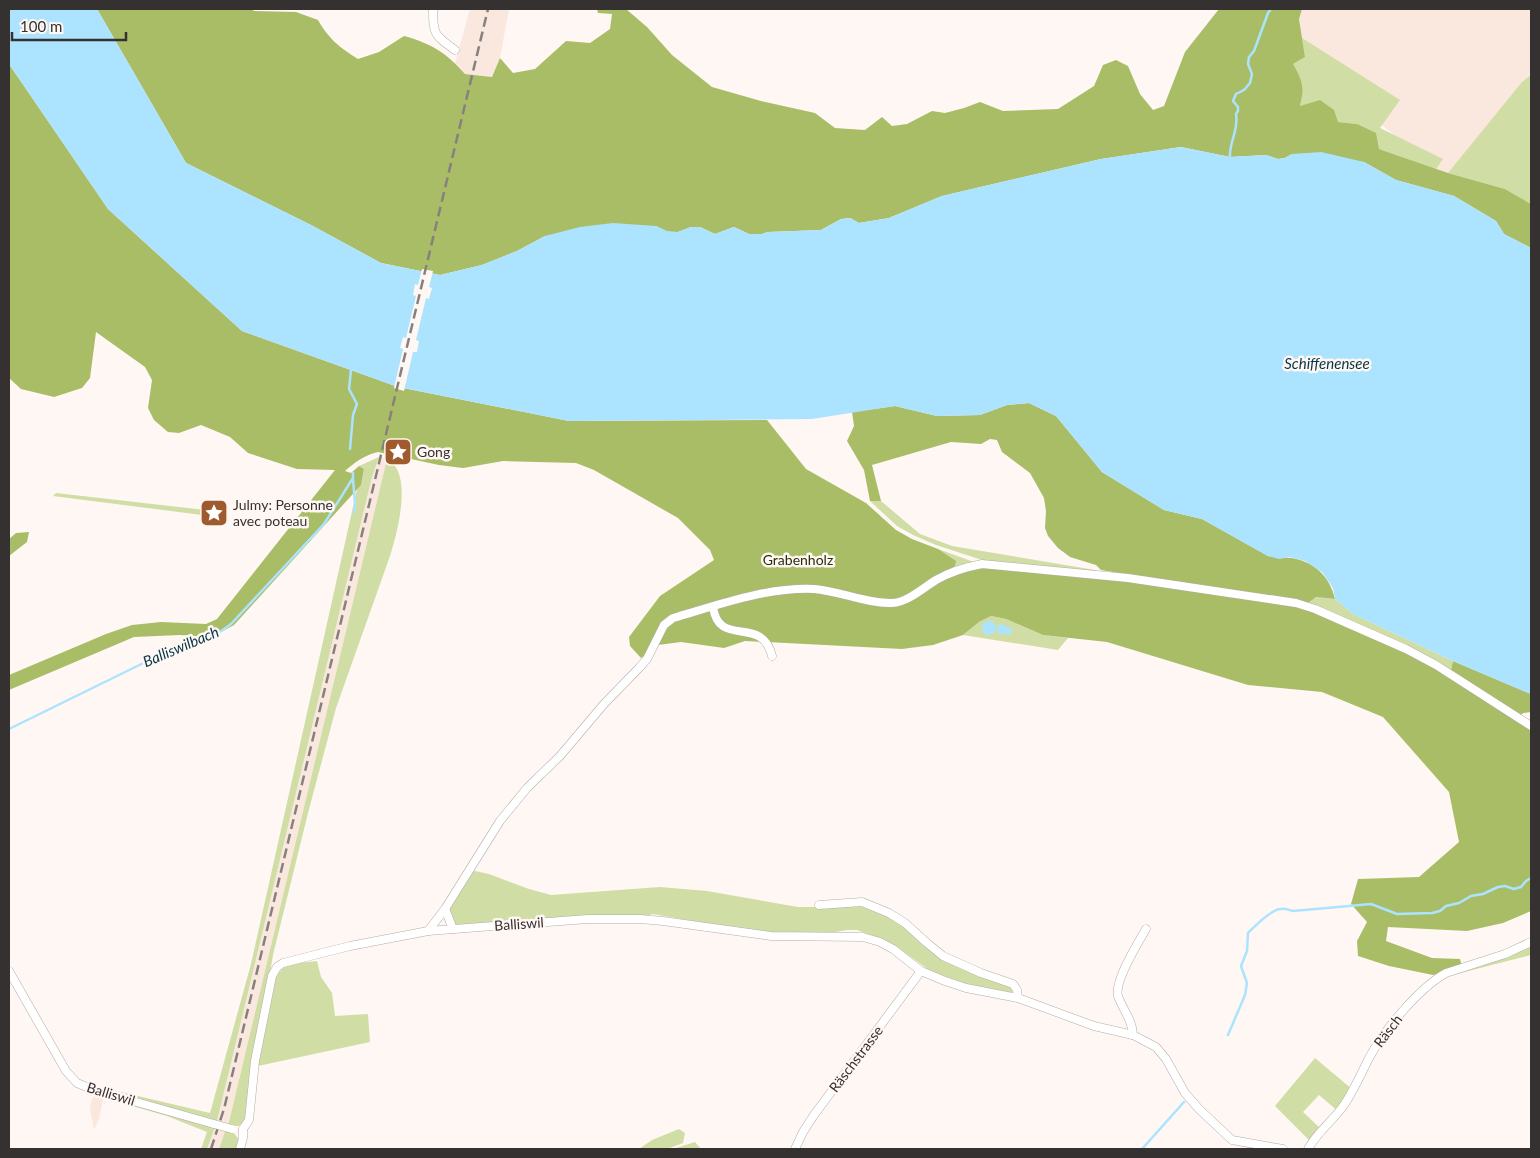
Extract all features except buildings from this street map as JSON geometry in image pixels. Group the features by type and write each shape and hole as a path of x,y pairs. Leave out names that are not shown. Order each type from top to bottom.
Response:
{"street":[{"path":"433,9 433,26 436,34 454,50"},
{"path":"428,931 445,909 500,821 527,788 560,756 642,664 664,625 673,618 774,591 812,589 893,603 903,600 952,572 982,564 1128,578 1296,604 1315,609 1406,649 1436,665 1531,726"},
{"path":"713,607 714,617 718,623 727,629 761,636 768,643 772,656"},
{"path":"819,906 862,902 889,912 906,923 943,956 981,973 1013,984 1017,990 1018,998"},
{"path":"445,909 452,929"},
{"name":"Balliswil","path":"9,971 66,1071 77,1083 94,1090 232,1129 243,1129 249,1120 254,1061 272,976 277,967 289,961 350,946 428,931 588,919 640,919 771,936 862,937 894,948 921,972"},
{"path":"1133,1035 1133,1027 1117,993 1123,970 1146,929"},
{"name":"Räsch","path":"1308,1149 1343,1106 1384,1035 1416,998 1437,978 1505,954 1531,942"},
{"path":"921,972 966,988 1018,998 1094,1026 1133,1035 1156,1048 1166,1058 1184,1093 1198,1109 1232,1140 1283,1149"},
{"name":"Räschstrasse","path":"796,1149 803,1132 814,1115 921,972"},
{"path":"240,1149 243,1129"},
{"path":"1228,1149 1232,1140"}],"shaded area":[{"path":"470,9 509,9 500,58 492,77 465,74 455,63"},
{"path":"1282,9 1531,9 1531,79 1446,178 1290,49"},
{"path":"379,457 387,459 228,1126 219,1149 207,1149 215,1127 372,477"},
{"path":"104,1095 99,1119 94,1130 90,1110 93,1097"}],"green space":[{"path":"97,9 252,9 254,11 296,12 318,20 335,42 358,59 379,52 404,36 438,50 452,60 465,74 492,77 500,58 513,73 535,69 566,41 590,43 610,29 612,14 598,13 597,9 626,9 647,27 672,55 712,87 761,101 815,113 835,128 865,130 882,117 892,126 907,124 932,111 945,113 980,102 1003,111 1058,109 1094,86 1103,65 1116,60 1128,66 1140,94 1153,110 1164,106 1185,52 1219,9 1302,9 1299,19 1305,57 1293,64 1302,84 1300,106 1320,100 1334,110 1338,122 1357,124 1376,133 1379,149 1448,173 1505,189 1531,204 1531,248 1504,234 1496,221 1454,196 1396,180 1364,162 1292,154 1278,159 1266,155 1230,157 1181,147 1101,159 942,196 889,218 859,223 850,218 841,219 821,230 749,234 734,227 715,234 700,227 691,227 678,232 667,232 656,226 545,236 517,251 482,265 440,275 381,263 311,225 186,163"},
{"path":"1302,38 1400,100 1380,128 1443,159 1436,169 1379,149 1357,124 1338,122 1300,106 1302,97 1293,64 1305,57"},
{"name":"Grabenholz","path":"9,64 108,209 242,331 398,387 569,421 767,420 806,469 866,503 896,530 912,539 938,549 956,561 955,566 950,569 953,575 975,568 995,567 1127,581 1293,606 1313,611 1404,652 1441,672 1531,730 1531,911 1503,923 1467,931 1388,927 1386,941 1432,958 1460,959 1462,967 1433,975 1389,966 1358,956 1357,941 1367,922 1351,904 1358,879 1419,877 1459,842 1449,792 1383,717 1322,692 1248,685 1107,642 1043,635 1006,619 991,616 979,622 963,635 933,645 902,649 745,641 724,648 681,642 658,645 641,658 630,646 629,637 660,596 714,560 710,550 678,518 594,470 576,463 503,461 463,468 378,452 369,455 345,471 351,473 359,466 364,469 361,485 234,625 212,637 180,635 134,637 9,690 9,675 132,625 161,622 206,624 217,619 335,470 297,469 248,453 230,437 201,425 179,433 168,432 154,420 148,408 152,380 145,367 96,332 90,378 82,388 54,397 21,389 9,378"},
{"path":"1531,75 1531,204 1505,189 1448,173 1522,82"},
{"path":"1029,403 1056,416 1102,472 1164,510 1202,519 1268,556 1292,558 1308,563 1325,577 1335,599 1316,597 1307,604 1101,570 1096,565 1070,557 1058,548 1048,536 1045,528 1046,511 1044,498 1030,473 1002,452 997,440 990,439 981,444 951,442 872,465 881,501 870,501 864,470 847,441 854,426 852,412 895,406 937,416 980,415 1007,405"},
{"path":"379,457 372,477 217,1121 87,1084 210,1113 251,964 357,489 361,484 364,469 359,466"},
{"path":"387,459 395,466 400,477 402,490 396,533 390,556 336,708 308,813 273,955 245,1120 239,1126 228,1126"},
{"path":"56,493 214,511 227,516 226,520 210,516 53,496"},
{"path":"870,501 881,501 920,534 952,546 1095,570 1095,572 985,561 936,545 913,535 897,526"},
{"path":"29,532 27,542 9,556 9,539 16,533"},
{"path":"938,549 974,562 974,563 950,569"},
{"path":"1316,597 1335,599 1353,614 1453,661 1451,670 1307,604"},
{"path":"991,616 1006,619 1043,635 1068,638 1058,650 963,635 979,622"},
{"path":"1453,661 1531,694 1531,712 1521,715 1451,670"},
{"path":"475,871 551,895 660,887 707,891 798,907 859,904 895,917 931,949 1010,985 1014,991 1009,993 974,986 932,972 894,945 857,930 823,934 770,934 652,914 648,916 458,925 453,923 449,913 450,907 472,872"},
{"path":"1531,944 1531,955 1445,977"},
{"path":"317,961 321,977 332,993 335,1016 368,1014 370,1042 258,1066 276,978 288,965"},
{"path":"1315,1058 1353,1090 1339,1112 1319,1095 1303,1112 1322,1130 1312,1143 1275,1106"},
{"path":"104,1095 215,1127 207,1149 201,1149 207,1132 167,1116 104,1098"},
{"path":"226,1129 234,1133 239,1140 237,1149 219,1149"},
{"path":"679,1129 685,1133 683,1143 667,1149 639,1149 652,1140"},
{"path":"695,1142 701,1149 673,1149"}],"water":[{"name":"Schiffenensee","path":"9,9 97,9 186,163 311,225 381,263 440,275 482,265 517,251 545,236 580,227 613,223 656,226 667,231 678,232 691,227 700,227 715,234 734,227 749,234 821,230 841,219 850,218 859,223 889,218 942,196 1101,159 1181,147 1230,157 1266,155 1278,159 1292,154 1321,152 1364,162 1396,180 1454,196 1496,221 1504,234 1531,248 1531,694 1453,661 1353,614 1335,599 1333,588 1322,572 1305,561 1290,557 1279,559 1268,556 1202,519 1164,510 1102,472 1056,416 1029,403 1007,405 980,415 937,416 895,406 812,419 569,421 398,387 242,331 108,209 9,64"},
{"path":"989,621 994,623 996,628 994,633 989,635 984,633 982,628 984,623"},
{"path":"1001,624 1012,630 1011,634 999,634 997,630 998,625"}],"pier":[{"path":"422,269 433,271 429,287 432,288 429,299 426,298 416,340 419,341 417,352 413,352 404,391 394,388 403,349 400,348 403,337 406,338 416,296 413,295 415,284 418,285"}],"waterway":[{"path":"1230,157 1238,111 1238,107 1233,101 1236,94 1244,90 1250,83 1252,74 1248,64 1249,57 1254,51 1271,9"},
{"name":"Balliswilbach","path":"350,449 353,415 357,404 349,389 351,370"},
{"name":"Balliswilbach","path":"9,729 174,648 217,634 231,624 324,524 353,478 353,473"},
{"path":"353,479 354,512"},
{"path":"1228,1035 1245,995 1247,983 1241,966 1247,951 1248,933 1263,918 1273,912 1282,909 1293,911 1371,904 1397,914 1432,913 1440,911 1446,906 1459,903 1471,896 1483,894 1498,887 1505,886 1514,889 1521,887 1531,878"},
{"path":"1142,1149 1184,1102"}],"railway":[{"path":"211,1149 224,1109 488,9"}],"place":[{"name":"Gong","path":"398,452"},
{"name":"Julmy: Personne avec poteau","path":"214,513"}]}
